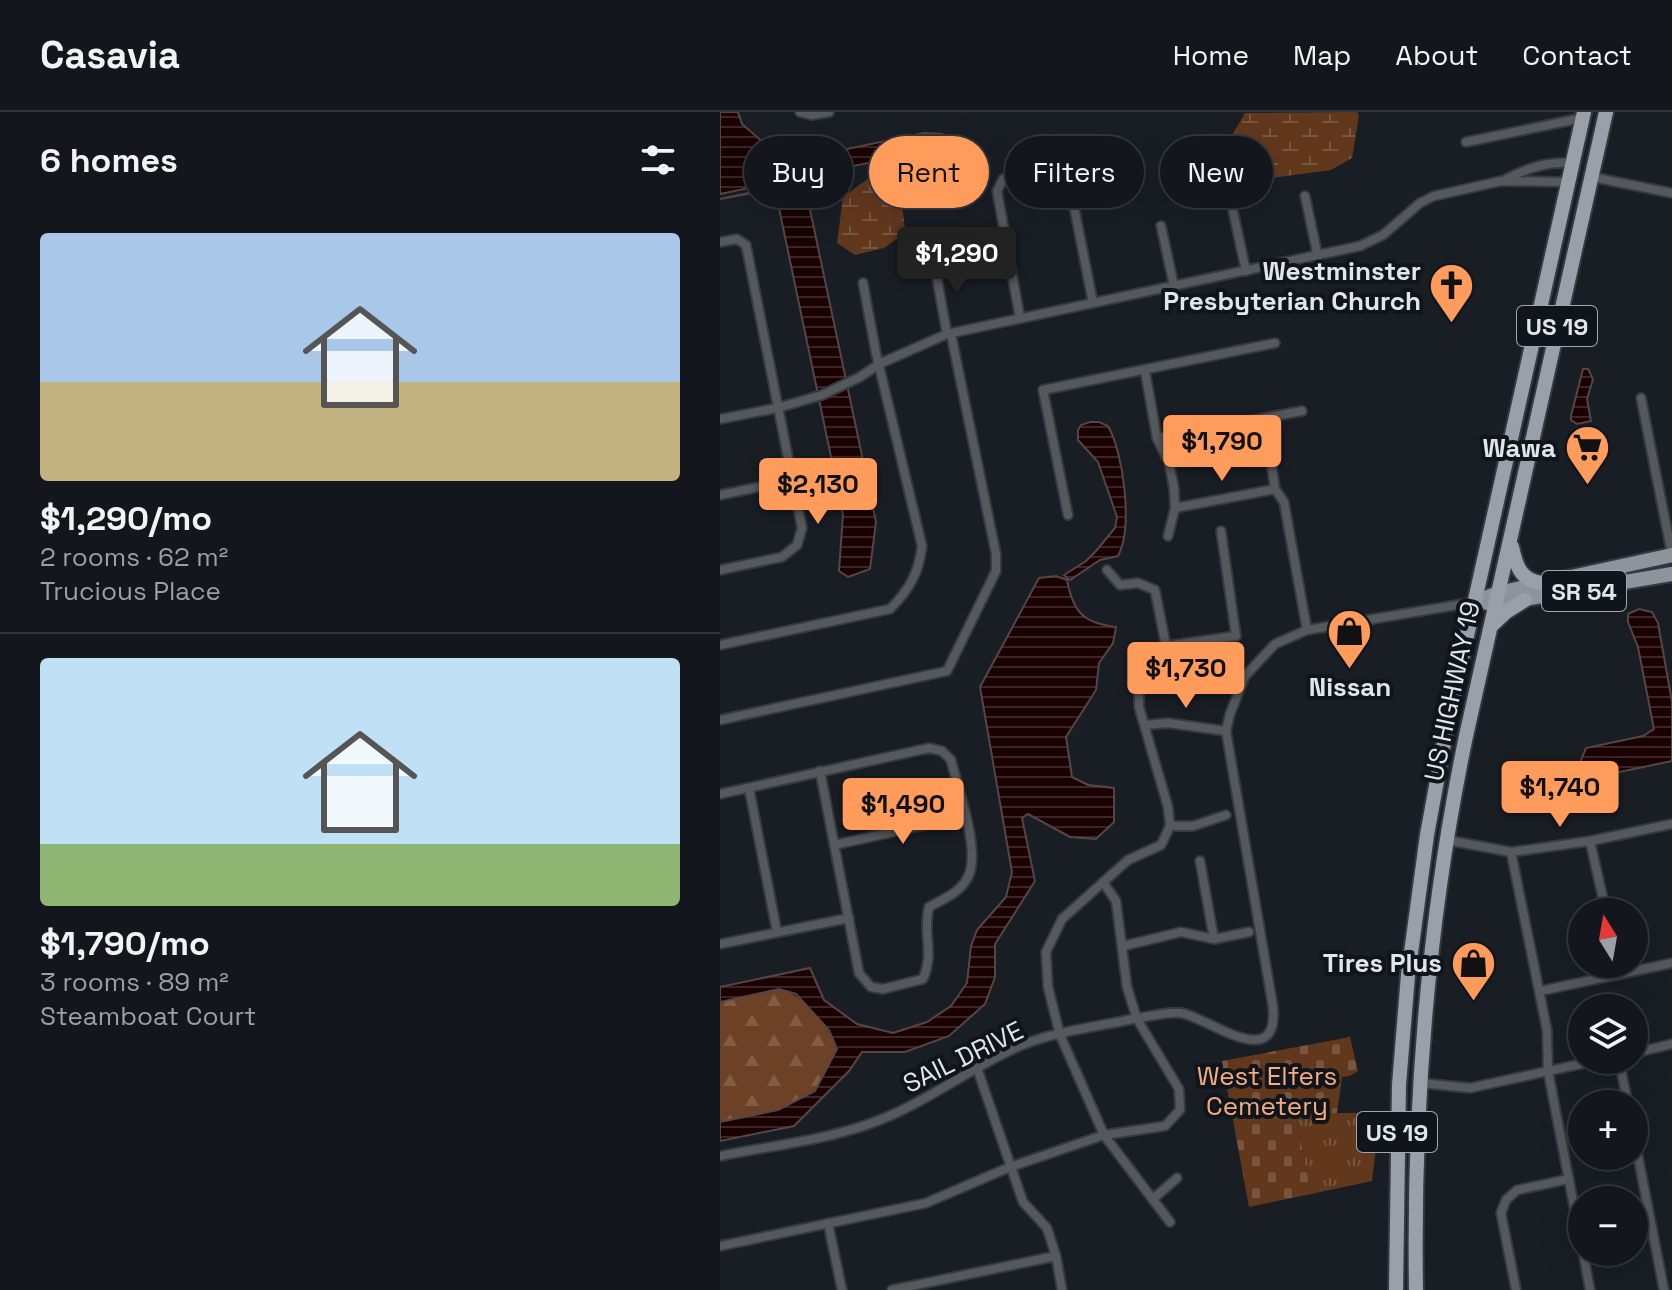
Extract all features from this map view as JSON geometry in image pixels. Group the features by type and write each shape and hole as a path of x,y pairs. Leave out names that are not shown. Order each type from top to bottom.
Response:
{"highway":[{"name":"US HIGHWAY 19","path":"1416,1290 1421,1083 1431,961 1447,840 1463,752 1606,112"},
{"name":"US HIGHWAY 19","path":"1396,1290 1399,1085 1408,975 1432,808 1584,115"},
{"path":"1562,303 1566,255 1580,191 1578,173 1572,163"},
{"path":"1511,541 1518,570 1530,580 1541,583"},
{"path":"1490,629 1506,612 1525,600"},
{"path":"1408,975 1411,1007 1409,1057 1412,1071 1421,1083"},
{"path":"1399,1085 1410,1092 1409,1199 1416,1210"}],"main road":[{"name":"SR 54","path":"1497,599 1541,583 1672,555"},
{"name":"SR 54","path":"1475,602 1525,600 1672,574"}],"street":[{"path":"800,112 812,115 829,112"},
{"path":"1466,142 1584,115"},
{"path":"720,419 777,408 841,388 879,364 949,334 1318,257 1372,242 1420,203 1434,196 1501,181 1552,162 1572,163"},
{"path":"1020,318 997,191 1003,179 1028,173 1057,169 1068,176 1093,303"},
{"path":"1592,177 1672,193"},
{"path":"1501,181 1567,182"},
{"path":"1305,196 1318,257"},
{"path":"1233,211 1246,271"},
{"path":"1161,226 1174,286"},
{"path":"720,242 737,239 746,245 802,528 797,545 782,557 720,570"},
{"path":"720,720 947,671 996,571 996,554 934,262"},
{"path":"720,645 890,609 906,592 919,569 922,546 863,283"},
{"path":"1068,515 1043,390 1275,343"},
{"path":"1145,371 1157,438 1169,463 1175,508 1168,536"},
{"path":"1641,398 1672,555"},
{"path":"1157,438 1302,411"},
{"path":"1265,418 1275,489 1284,502 1307,630"},
{"path":"720,495 793,480"},
{"path":"1175,508 1275,489"},
{"path":"1170,1222 1104,1135 1060,1035 1048,987 1046,952 1062,919 1128,860 1161,845 1170,826 1168,807 1139,707 1139,686 1149,661 1166,646 1236,636 1221,531"},
{"path":"1107,570 1120,585 1138,583 1155,590 1166,646"},
{"path":"1145,725 1168,723 1226,731 1245,676 1275,644 1307,630 1475,602"},
{"name":"SAIL DRIVE","path":"720,1156 801,1141 868,1124 915,1103 1017,1047 1060,1035 1181,1013 1242,1039 1258,1040 1268,1033 1275,1023 1273,1007 1226,731"},
{"path":"720,794 820,771 929,748 942,751 951,760 973,862 967,879 954,893 929,907 925,924 931,962 923,979 883,989 871,987 859,973 820,771"},
{"path":"749,788 777,932"},
{"path":"1170,826 1193,826 1226,815"},
{"path":"834,845 965,816"},
{"path":"1447,840 1511,852 1672,826"},
{"path":"1590,841 1603,898"},
{"path":"1511,852 1547,1030 1548,1071 1570,1186"},
{"path":"1200,861 1214,939"},
{"path":"720,1246 926,1203 1010,1167 1104,1135 1165,1126 1180,1110 1179,1089 1137,1019 1127,987 1116,901 1103,882"},
{"path":"720,944 849,918"},
{"path":"1123,946 1181,932 1214,939 1249,932"},
{"path":"1648,968 1672,963"},
{"path":"1540,991 1604,978"},
{"path":"1648,1050 1672,1044"},
{"path":"1421,1083 1470,1088 1568,1067"},
{"path":"977,1068 1023,1202 1047,1228 1062,1290"},
{"path":"1641,1170 1664,1290"},
{"path":"1153,1199 1177,1178"},
{"path":"1516,1290 1501,1213 1506,1200 1517,1190 1569,1179"},
{"path":"828,1223 842,1290"},
{"path":"892,1290 1056,1256"},
{"path":"1585,1266 1590,1290"}],"green space":[{"path":"1357,112 1352,158 1331,170 1273,178 1273,136 1231,136 1245,113"},
{"path":"869,178 869,208 901,208 905,233 884,248 855,255 837,243 842,208 853,208 853,190"},
{"path":"779,989 798,998 814,1012 837,1049 815,1090 778,1110 720,1122 720,1002"},
{"name":"West Elfers Cemetery","path":"1350,1037 1358,1071 1342,1077 1337,1113 1296,1118 1311,1194 1249,1207 1222,1061"},
{"path":"1337,1113 1380,1113 1372,1181 1311,1194 1296,1118"}],"shaded area":[{"path":"720,112 738,112 742,124 756,136 744,136 744,189 720,194"},
{"path":"924,133 942,136 910,136"},
{"path":"869,144 869,163 853,166 853,148"},
{"path":"779,208 810,208 876,522 870,569 848,577 839,571 843,514"},
{"path":"1583,369 1588,369 1593,379 1587,399 1591,421 1577,424 1571,416"},
{"path":"1090,422 1108,426 1114,438 1125,491 1123,544 1118,556 1100,560 1070,580 1064,575 1096,551 1115,528 1117,517 1098,462 1078,440 1081,425"},
{"path":"1056,576 1067,580 1081,614 1095,622 1116,627 1113,643 1099,663 1096,690 1066,737 1072,777 1088,785 1114,788 1114,822 1096,839 1070,837 1028,814 1022,818 1035,881 995,944 995,977 985,1004 949,1036 905,1052 862,1052 849,1071 794,1126 720,1141 720,1122 778,1110 815,1091 837,1049 829,1030 796,994 779,989 720,1002 720,987 810,968 824,1000 857,1024 893,1033 927,1022 951,1006 967,983 971,946 977,930 1006,897 1012,872 980,687 1039,578"},
{"path":"1639,609 1652,612 1658,623 1672,702 1672,761 1586,779 1581,760 1586,748 1643,736 1654,729 1638,647 1628,622 1628,614"}],"place":[{"name":"Westminster Presbyterian Church","path":"1452,325"},
{"name":"Wawa","path":"1587,487"},
{"name":"Nissan","path":"1350,671"},
{"name":"Tires Plus","path":"1473,1002"}]}
